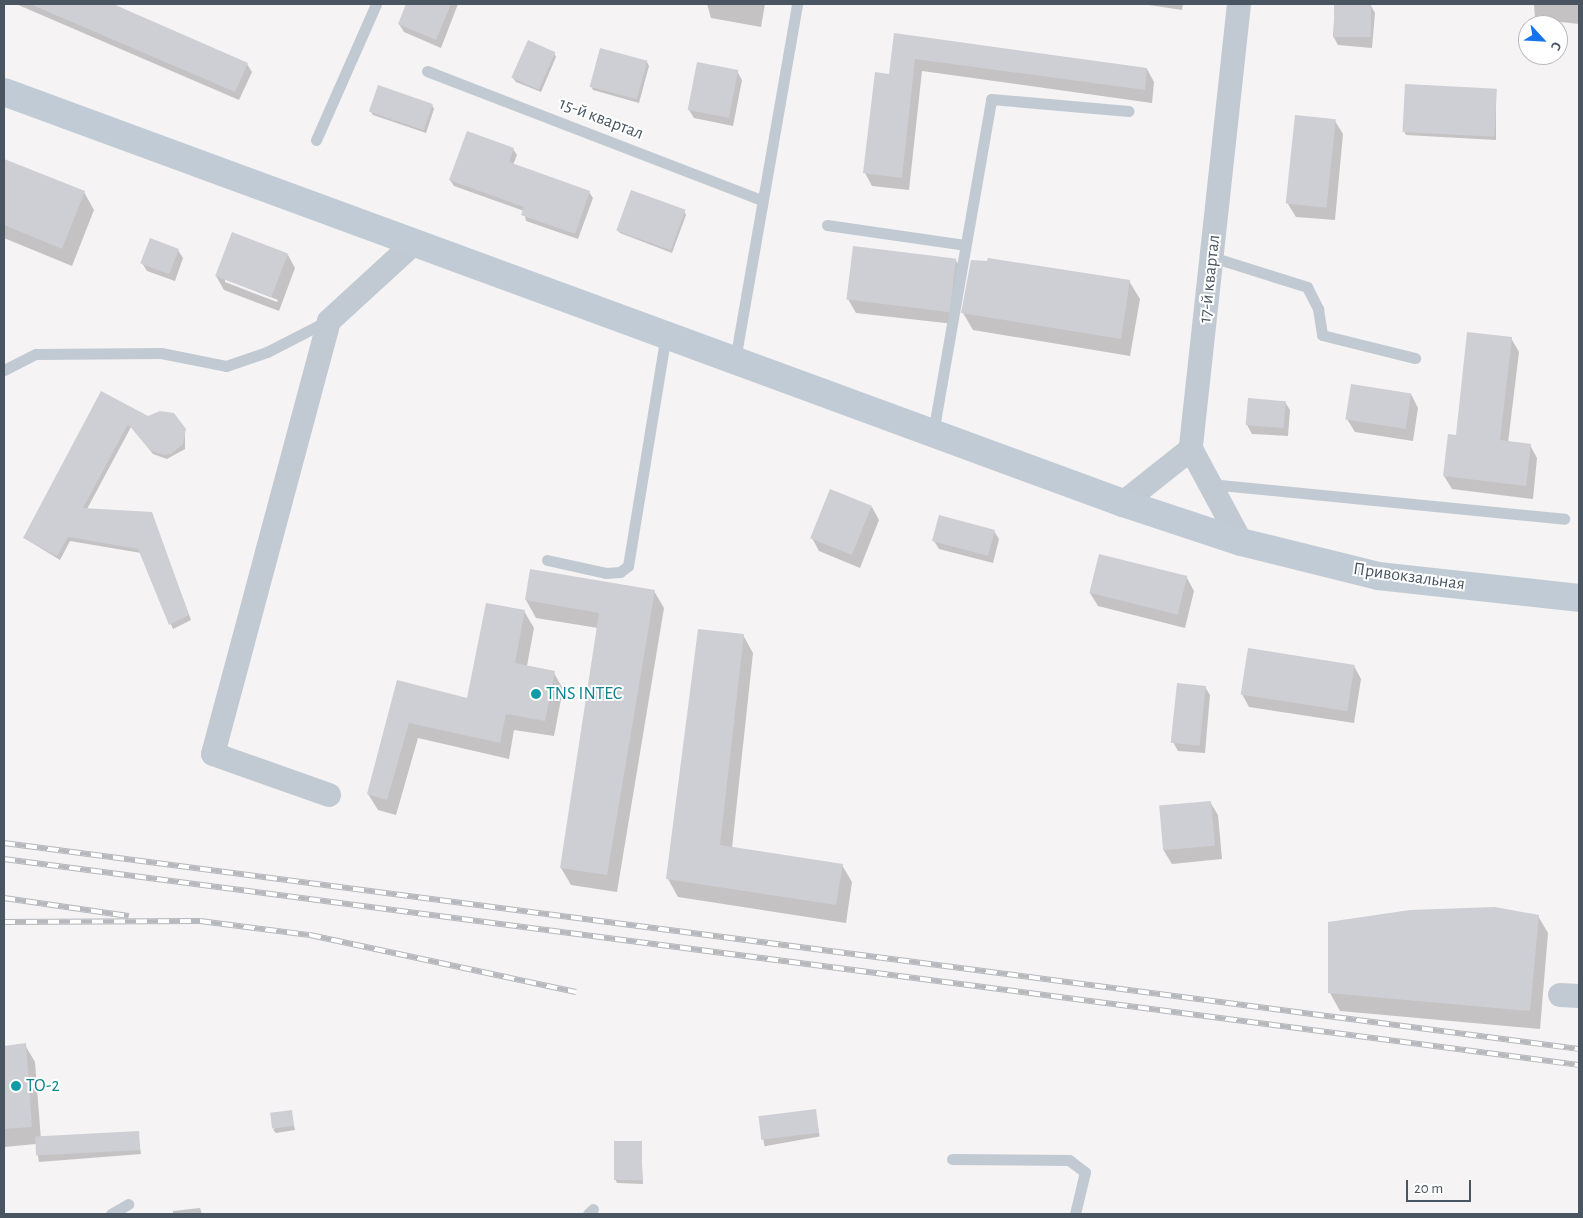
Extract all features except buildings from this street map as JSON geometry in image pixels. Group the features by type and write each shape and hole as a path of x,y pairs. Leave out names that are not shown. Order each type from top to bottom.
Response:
{"street":[{"name":"17-й квартал","path":"1191,449 1239,4"},
{"name":"Привокзальная","path":"4,92 1123,503 1241,542 1378,576 1579,598"},
{"path":"329,795 213,754 329,321 414,243"},
{"path":"1123,503 1191,449 1241,542"}],"lane":[{"path":"316,140 376,4"},
{"path":"734,360 796,4"},
{"name":"15-й квартал","path":"427,71 762,200"},
{"path":"933,433 991,98 1128,110"},
{"path":"827,225 965,245"},
{"path":"1212,257 1307,287 1318,309 1322,335 1415,358"},
{"path":"4,370 36,354 161,353 226,366 267,352 329,321"},
{"path":"547,560 606,573 620,572 628,566 666,335"},
{"path":"1210,484 1564,519"},
{"path":"952,1159 1069,1160 1085,1172 1075,1214"},
{"path":"111,1214 128,1204"}],"railway":[{"path":"4,843 1579,1049"},
{"path":"4,859 1579,1065"},
{"path":"4,898 129,916"},
{"path":"4,922 200,921 310,935 576,992"}],"place":[{"name":"TNS INTEC","path":"536,694"},
{"name":"ТО-2","path":"16,1086"}]}
